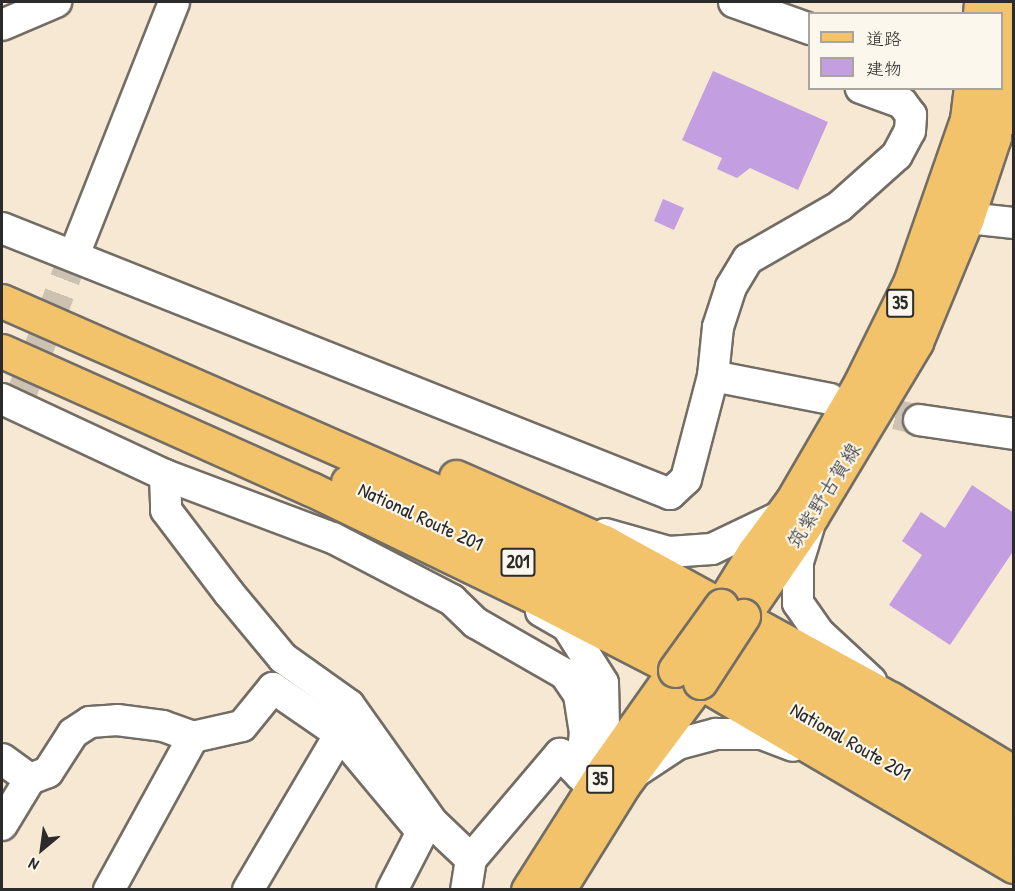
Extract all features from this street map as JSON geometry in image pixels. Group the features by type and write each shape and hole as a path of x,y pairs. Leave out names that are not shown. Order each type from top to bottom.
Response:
{"main road":[{"name":"筑紫野古賀線","path":"1003,84 1011,2"},
{"name":"筑紫野古賀線","path":"796,516 910,283 967,119 971,90"},
{"name":"筑紫野古賀線","path":"528,890 601,779 688,676 916,342 967,218 994,137 1002,90"},
{"path":"2,284 206,366 604,542 891,699 1014,773"},
{"name":"National Route 201","path":"2,301 447,496 604,572 774,663 1014,802"},
{"name":"National Route 201","path":"2,331 437,522 583,594 877,754 1014,836"},
{"name":"201","path":"2,351 389,526 688,676 1014,866"},
{"name":"筑紫野古賀線","path":"558,890 601,779"}],"street":[{"path":"2,25 56,2"},
{"path":"74,255 174,2"},
{"path":"734,2 808,28"},
{"path":"2,228 670,494 686,479 713,375 718,327 731,287 748,260 840,206 897,155 910,131 911,115 902,103 866,90"},
{"path":"967,218 1014,223"},
{"path":"713,375 830,399"},
{"path":"2,399 165,475 333,538 452,600 476,623 565,674 579,695 585,733 601,779"},
{"path":"919,420 1014,434"},
{"path":"165,475 166,510 228,593 283,658 349,705 433,823 471,859"},
{"path":"553,519 669,552 712,549 796,516 798,603 819,633 891,699"},
{"path":"389,526 567,626 603,683 601,779"},
{"path":"531,653 574,636"},
{"path":"2,825 30,779 48,772 72,733 90,722 117,720 163,726 193,738 242,726 273,688 340,734 422,832 392,890"},
{"path":"248,890 340,734"},
{"path":"601,779 678,744 716,734 762,734 830,759"},
{"path":"109,890 193,738"},
{"path":"466,890 471,859 560,754 601,779"},
{"path":"2,759 30,779"}],"building":[{"path":"713,71 828,122 798,190 750,168 737,178 717,169 722,158 682,140"},
{"path":"663,199 684,208 674,230 654,221"},
{"path":"972,485 1014,513 1014,550 950,645 889,605 922,555 902,541 921,512 945,528"}],"tunnel":[{"path":"17,406 74,255"},
{"path":"852,404 919,420"}]}
